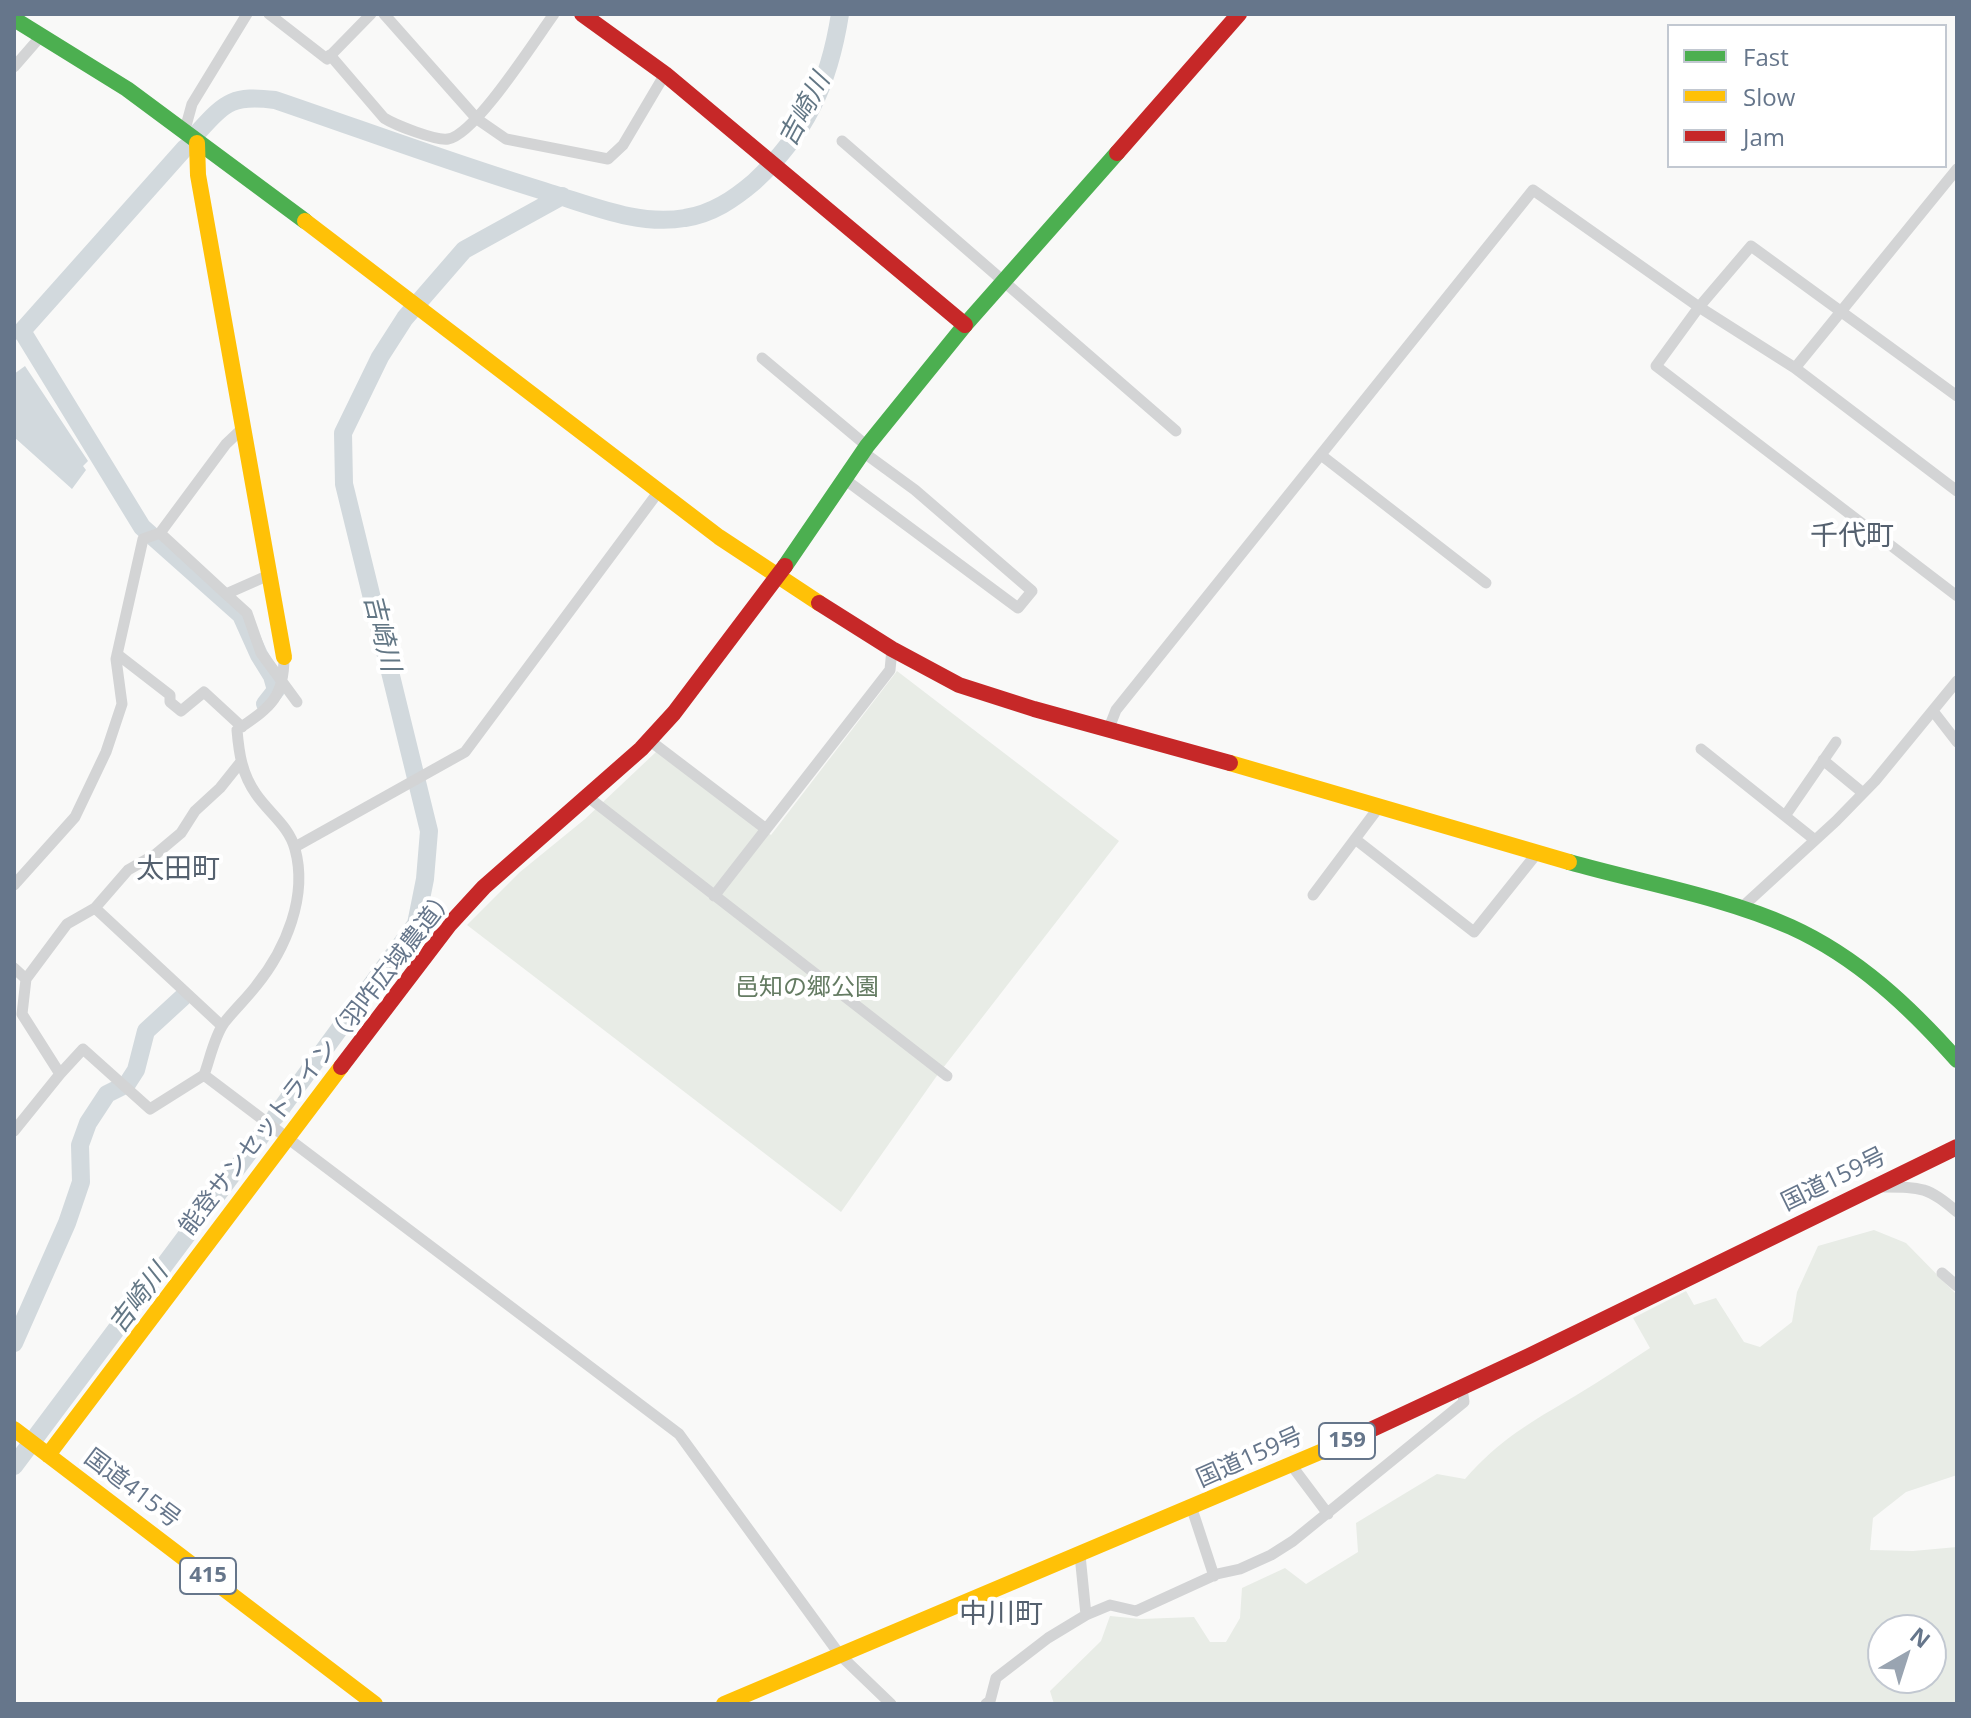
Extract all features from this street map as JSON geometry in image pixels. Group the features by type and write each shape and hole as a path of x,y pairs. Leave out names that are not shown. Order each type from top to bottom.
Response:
{"main road":[{"path":"582,14 665,74 965,325"},
{"name":"能登サンセットライン（羽咋広域農道）","path":"44,1452 289,1139 450,924 484,887 588,797 674,713 777,577 843,478 965,325 1239,14"},
{"path":"14,19 127,89 777,577 892,649 959,685 1740,909 1785,925 1821,943 1896,995 1957,1060"},
{"path":"191,138 284,657"},
{"name":"国道159号","path":"724,1704 1292,1466 1462,1388 1957,1147"},
{"name":"国道415号","path":"16,1430 375,1704"}],"street":[{"path":"191,138 192,104 247,14"},
{"path":"269,14 327,59 371,14"},
{"path":"384,14 477,119 506,139 608,159 623,145 665,74"},
{"path":"330,55 384,118 445,140 460,135 477,119 554,14"},
{"path":"14,67 41,36"},
{"path":"842,141 1176,431"},
{"path":"1795,368 1957,169"},
{"path":"1109,728 1116,710 1533,190 1699,307 1795,368 1957,491"},
{"path":"1957,396 1751,246 1699,307 1656,366 1957,596"},
{"path":"762,358 1032,591 1018,608 843,478"},
{"path":"14,885 75,817 106,752 122,704 117,654 143,539 154,535 226,444 244,427"},
{"path":"1321,455 1486,583"},
{"path":"295,847 465,752 659,491"},
{"path":"154,535 247,613 261,653 297,702"},
{"path":"226,594 269,575"},
{"path":"714,896 890,670 892,649"},
{"path":"117,654 170,695 170,702 181,711 204,692 242,727"},
{"path":"14,1131 83,1049 150,1109 204,1075 222,1026 259,983 280,947 297,907 300,888 295,847 287,831 255,793 240,763 237,730 277,700 284,679 284,657"},
{"path":"1740,909 1863,793 1957,681"},
{"path":"1933,711 1957,742"},
{"path":"649,740 766,829"},
{"path":"1785,816 1836,742"},
{"path":"1701,749 1815,840"},
{"path":"1823,760 1863,793"},
{"path":"60,1074 22,1014 26,979 67,924 95,908 128,870 156,854 181,833 195,811 220,788 240,763"},
{"path":"588,797 947,1076"},
{"path":"1313,895 1379,807"},
{"path":"1355,839 1474,932 1538,852"},
{"path":"95,908 222,1026"},
{"path":"14,968 26,979"},
{"path":"204,1075 679,1434 840,1655 891,1704"},
{"path":"1875,1187 1917,1187 1938,1195 1957,1212"},
{"path":"1942,1273 1957,1286"},
{"path":"986,1704 990,1701 996,1678 1005,1669 1086,1615 1110,1605 1136,1611 1214,1576 1240,1569 1271,1555 1328,1514 1464,1402 1462,1388"},
{"path":"1292,1466 1328,1514"},
{"path":"1192,1509 1214,1576"},
{"path":"1080,1555 1086,1615"}],"green space":[{"name":"邑知の郷公園","path":"897,671 1119,841 936,1077 841,1212 467,925 520,872 585,819 657,751 771,835"},
{"path":"1874,1230 1906,1243 1957,1295 1957,1475 1906,1492 1873,1518 1870,1550 1913,1551 1957,1547 1957,1704 1054,1704 1050,1691 1101,1641 1110,1616 1141,1619 1194,1617 1210,1642 1226,1642 1240,1618 1242,1588 1285,1568 1306,1584 1358,1552 1356,1523 1437,1474 1465,1479 1517,1432 1650,1348 1633,1318 1686,1291 1694,1305 1716,1298 1744,1342 1760,1347 1792,1322 1797,1292 1818,1246"}],"shaded area":[{"path":"25,366 88,461 83,466 86,470 72,489 14,437 14,374"}],"waterway":[{"name":"吉崎川","path":"199,131 232,102 275,100 599,209 651,219 685,218 713,209 739,194 788,145 822,85 840,14"},
{"name":"吉崎川","path":"185,148 22,331 142,527 241,615 276,690 265,704"},
{"name":"吉崎川","path":"275,1117 416,924 425,879 429,831 344,484 343,433 380,357 405,318 464,250 562,196"},
{"path":"14,340 22,331"},
{"name":"吉崎川","path":"14,1343 67,1223 81,1182 80,1145 88,1123 107,1094 127,1084 136,1070 146,1031 183,997"},
{"name":"吉崎川","path":"14,1466 264,1132"}],"traffic: fast":[{"path":"14,19 127,89 305,221"},
{"path":"785,566 867,446 965,325 1117,153"},
{"path":"1569,862 1737,907 1815,939 1881,985 1921,1021 1957,1060"}],"traffic: slow":[{"path":"197,143 198,175 284,657"},
{"path":"305,221 719,537 819,603"},
{"path":"1230,763 1569,862"},
{"path":"48,1455 341,1067"},
{"path":"14,1429 375,1704"},
{"path":"724,1704 1351,1439"}],"traffic: jam":[{"path":"582,14 665,74 965,325"},
{"path":"1117,153 1239,14"},
{"path":"341,1067 450,924 484,887 641,749 674,713 785,566"},
{"path":"819,603 892,649 959,685 1230,763"},
{"path":"1351,1439 1529,1356 1957,1147"}],"district":[{"name":"千代町","path":"1852,537"},
{"name":"太田町","path":"178,870"},
{"name":"中川町","path":"1001,1615"}]}
